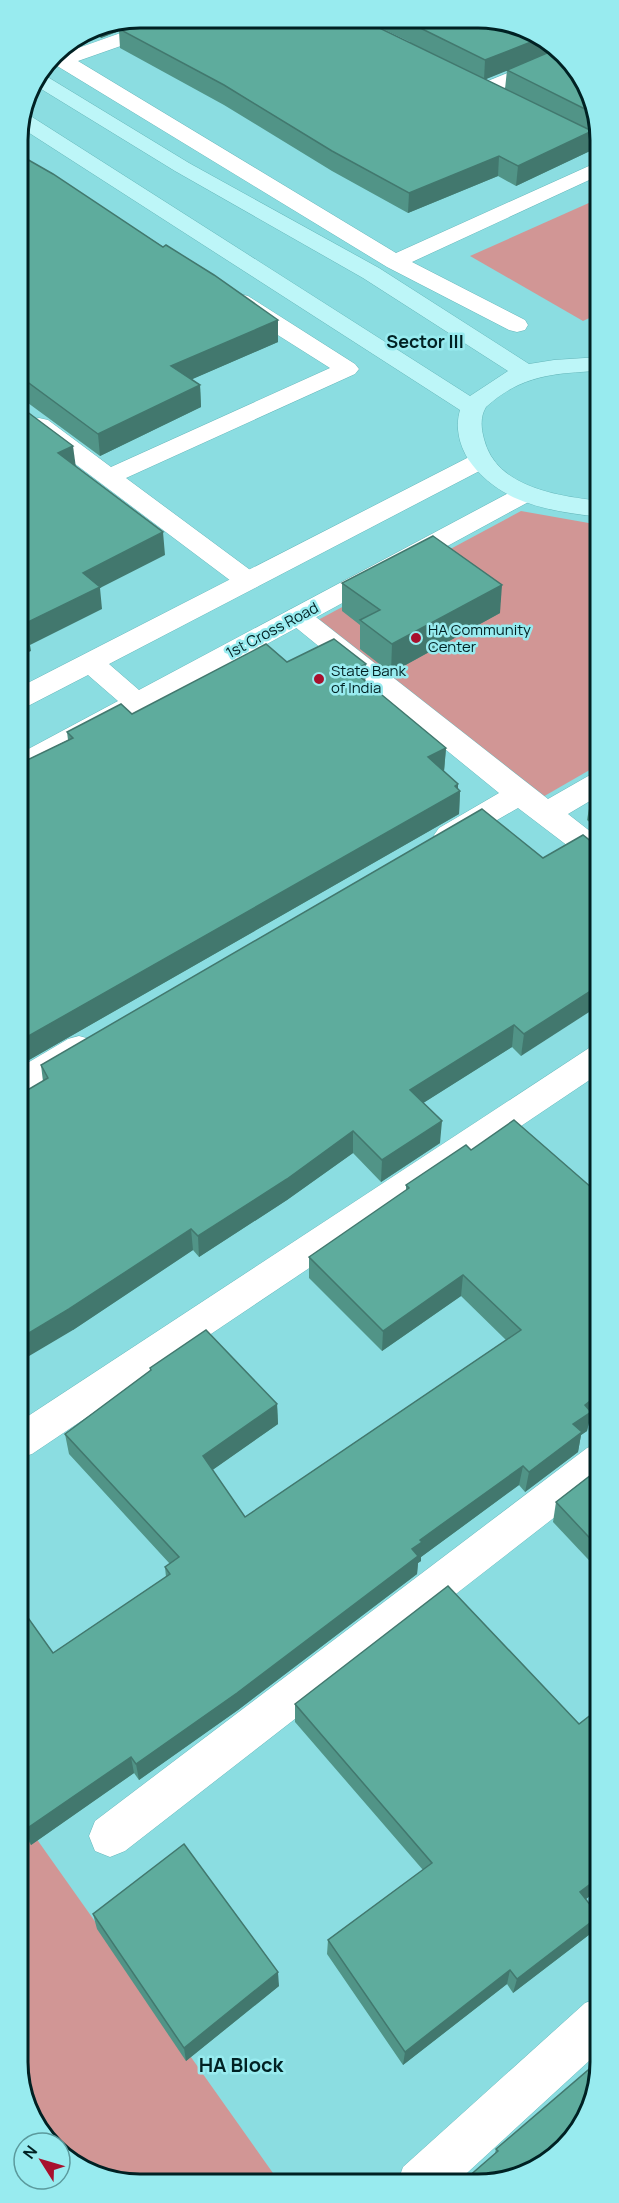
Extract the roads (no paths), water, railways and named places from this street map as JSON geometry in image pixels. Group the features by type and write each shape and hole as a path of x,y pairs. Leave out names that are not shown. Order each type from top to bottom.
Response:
{"main road":[{"path":"45,83 182,167 371,273 525,372"},
{"path":"29,124 473,408"},
{"path":"590,364 558,365 525,372 492,390 473,408 469,436 480,461 506,484 525,494 559,505 590,508"}],"street":[{"path":"71,53 147,29"},
{"path":"485,89 556,59"},
{"path":"63,60 394,262 518,325"},
{"path":"465,79 506,99"},
{"path":"537,116 590,143"},
{"path":"394,262 590,172"},
{"path":"109,477 347,369 218,286"},
{"path":"29,431 109,477 248,580"},
{"path":"29,694 480,461"},
{"name":"1st Cross Road","path":"29,760 525,494"},
{"path":"298,616 519,794 590,847"},
{"path":"90,663 137,702"},
{"path":"547,813 590,788"},
{"path":"427,847 519,794"},
{"path":"29,1077 100,1036"},
{"path":"28,1436 590,1064"},
{"path":"110,1836 590,1468"},
{"path":"431,2174 590,2029"}],"place":[{"name":"HA Community Center","path":"416,638"},
{"name":"State Bank of India","path":"319,679"}],"district":[{"name":"Sector III","path":"425,341"},
{"name":"HA Block","path":"241,2064"}]}
